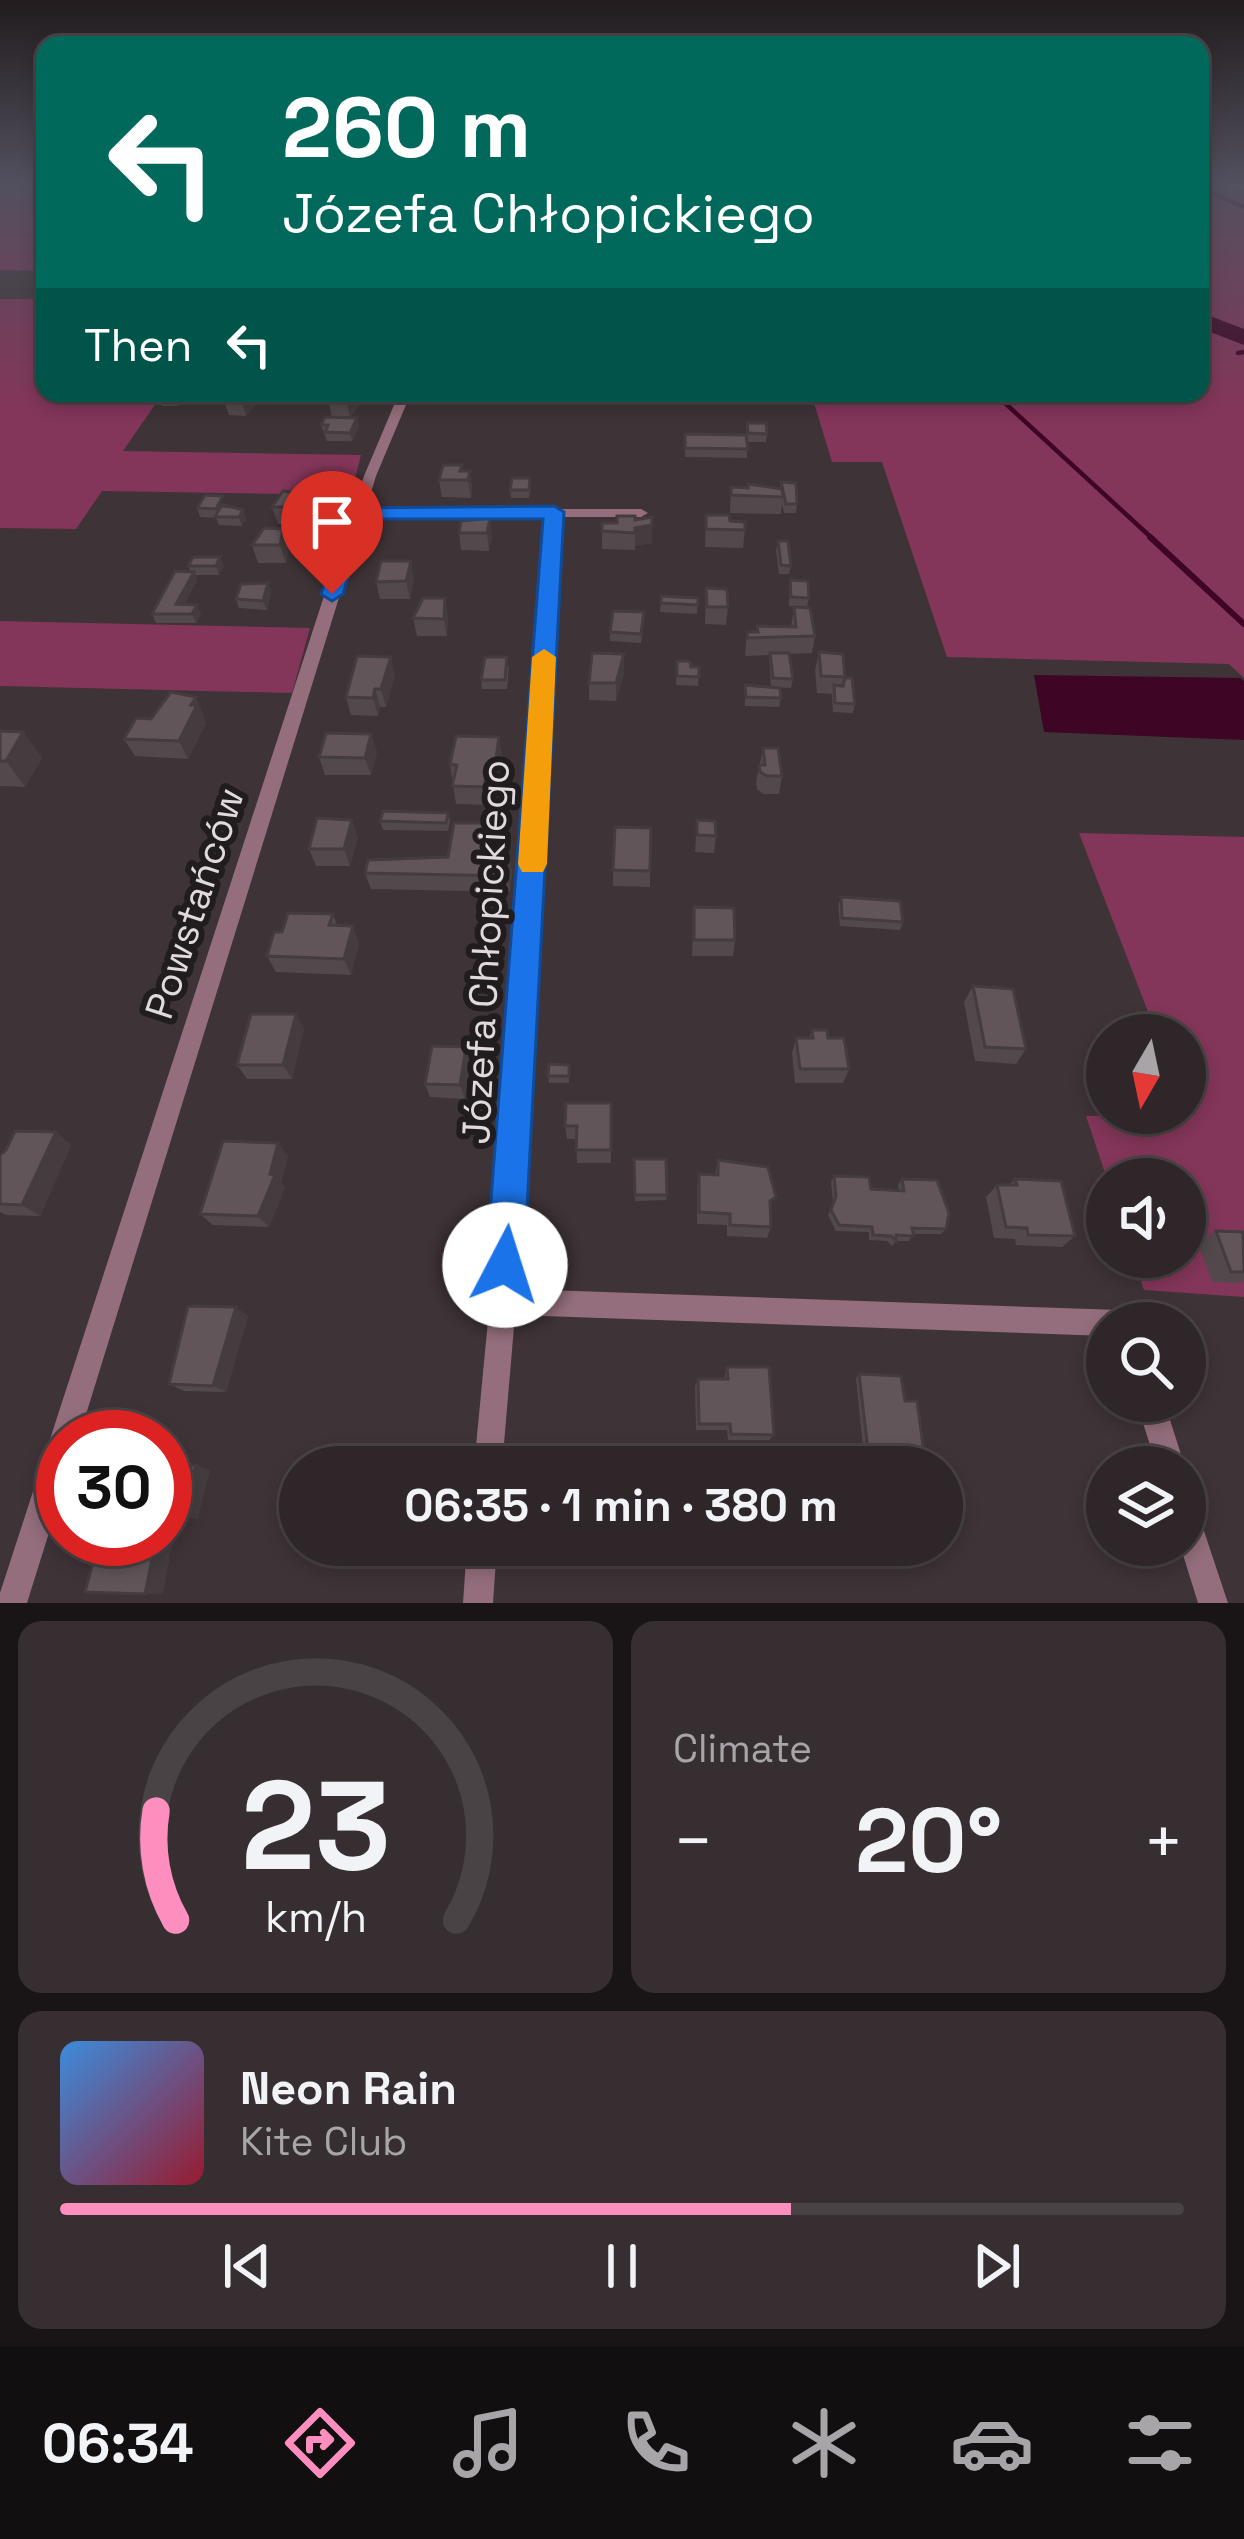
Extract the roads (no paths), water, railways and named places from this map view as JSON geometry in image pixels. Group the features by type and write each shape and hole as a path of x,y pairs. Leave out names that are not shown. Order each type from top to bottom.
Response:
{"street":[{"name":"Powstańców","path":"74,1410 358,513 402,402"},
{"name":"Józefa Chłopickiego","path":"490,1446 516,1153 554,512"},
{"path":"358,513 641,513"},
{"path":"502,1302 1086,1322"},
{"name":"Powstańców","path":"12,1603 36,1528"},
{"path":"478,1603 481,1566"},
{"path":"1201,1566 1213,1603"}],"waterway":[{"path":"1209,323 1244,338"},
{"path":"1238,353 1244,352"},
{"path":"1004,402 1154,540"},
{"path":"1150,537 1244,624"}]}
